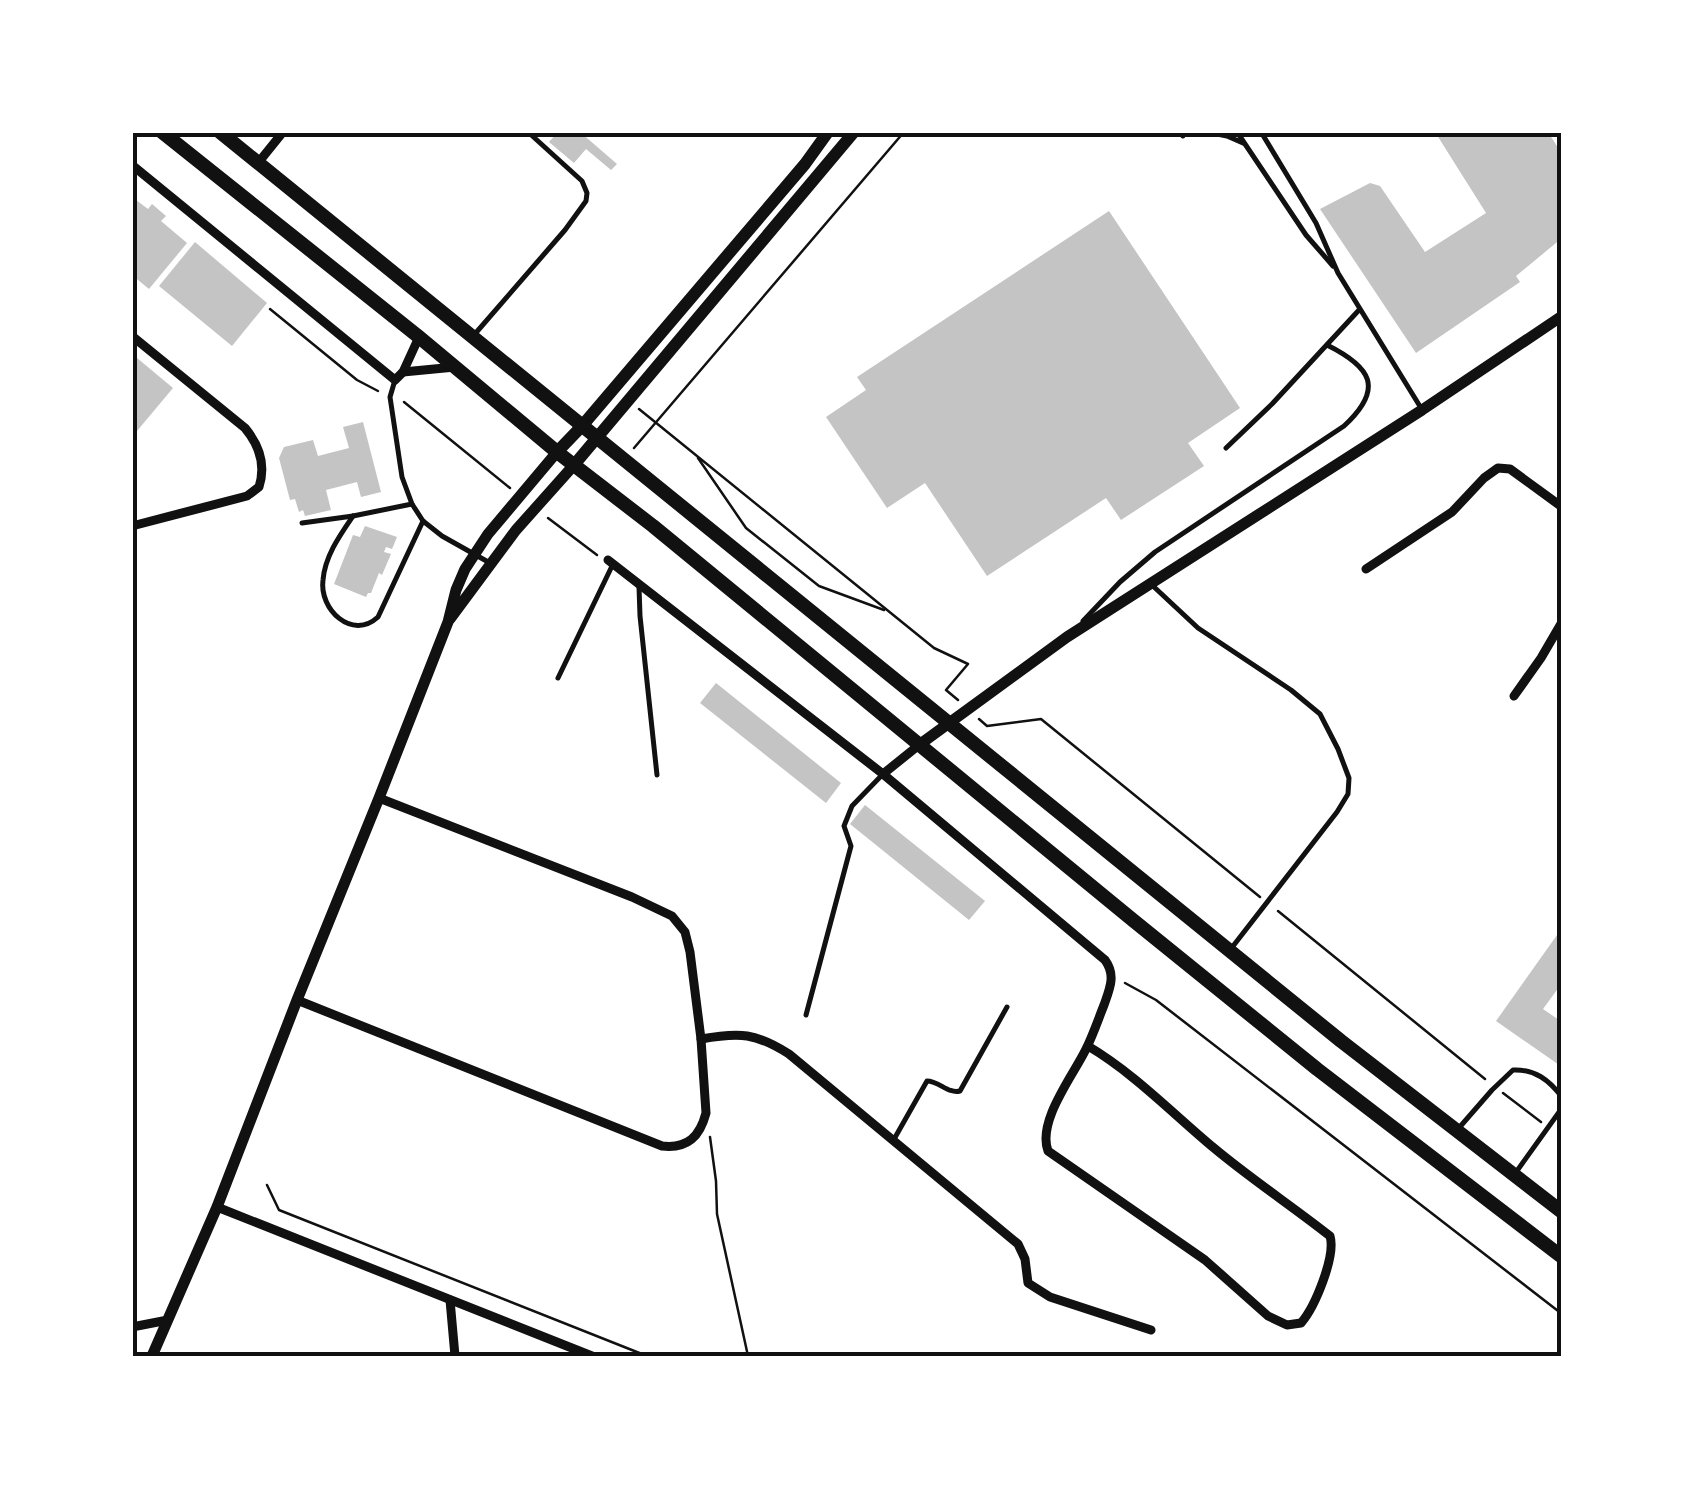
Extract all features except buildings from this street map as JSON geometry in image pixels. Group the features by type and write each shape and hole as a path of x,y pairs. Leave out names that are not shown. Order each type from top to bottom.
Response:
{"main road":[{"path":"162,132 654,526 1318,1068 1562,1257"},
{"path":"220,132 1230,950 1562,1212"},
{"path":"557,452 805,164 828,132"},
{"path":"574,465 854,132"}],"street":[{"path":"258,163 283,132"},
{"path":"132,165 395,380 403,372 419,337"},
{"path":"883,774 1067,637 1562,316"},
{"path":"132,336 245,428 258,447 263,468 260,487 247,496 132,526"},
{"path":"403,372 455,367"},
{"path":"152,1356 217,1207 448,622 456,590 488,534 557,452"},
{"path":"448,622 574,465"},
{"path":"1366,569 1452,512 1498,468 1510,469 1562,507"},
{"path":"610,562 883,774 1105,960 1112,976 1110,988 1088,1046 1048,1122 1044,1136 1048,1151 1205,1260 1268,1316 1288,1326 1301,1323 1313,1304 1331,1254 1330,1236 1216,1150 1145,1086 1088,1046"},
{"path":"1514,696 1562,622"},
{"path":"297,1000 662,1146 688,1142 700,1130 706,1112 702,1039 690,952 685,932 672,916 379,798"},
{"path":"702,1039 731,1034 752,1036 789,1054 1018,1244 1025,1259 1028,1283 1037,1290 1151,1330"},
{"path":"217,1207 592,1356"},
{"path":"450,1300 455,1356"},
{"path":"132,1327 168,1320"}],"lane":[{"path":"472,337 586,201 582,181 528,132"},
{"path":"1207,132 1245,144"},
{"path":"1237,132 1306,235 1338,272"},
{"path":"1260,132 1316,223 1360,310 1422,410"},
{"path":"1226,448 1360,310"},
{"path":"1067,637 1155,552 1358,413 1364,404 1368,380 1351,357 1327,345"},
{"path":"395,380 390,397 402,477 412,504 422,521 491,564"},
{"path":"302,523 412,504"},
{"path":"353,516 326,563 322,588 330,612 342,621 362,626 378,617 422,521"},
{"path":"558,678 610,562"},
{"path":"639,584 657,775"},
{"path":"1151,584 1198,628 1309,703 1328,726 1345,766 1349,788 1344,801 1230,950"},
{"path":"806,1015 851,846 844,826 852,806 883,774"},
{"path":"893,1140 927,1081 960,1091 1006,1007"},
{"path":"1456,1131 1514,1070 1532,1071 1551,1083 1562,1097"},
{"path":"1513,1176 1562,1108"}],"path":[{"path":"624,460 904,132"},
{"path":"629,401 934,648 968,664 946,690 987,726 1041,719 1548,1128"},
{"path":"697,456 746,528 819,586 890,612"},
{"path":"536,509 610,562"},
{"path":"1112,976 1156,1000 1562,1314"},
{"path":"706,1112 717,1214 748,1356"},
{"path":"267,1185 279,1210 647,1356"}]}
